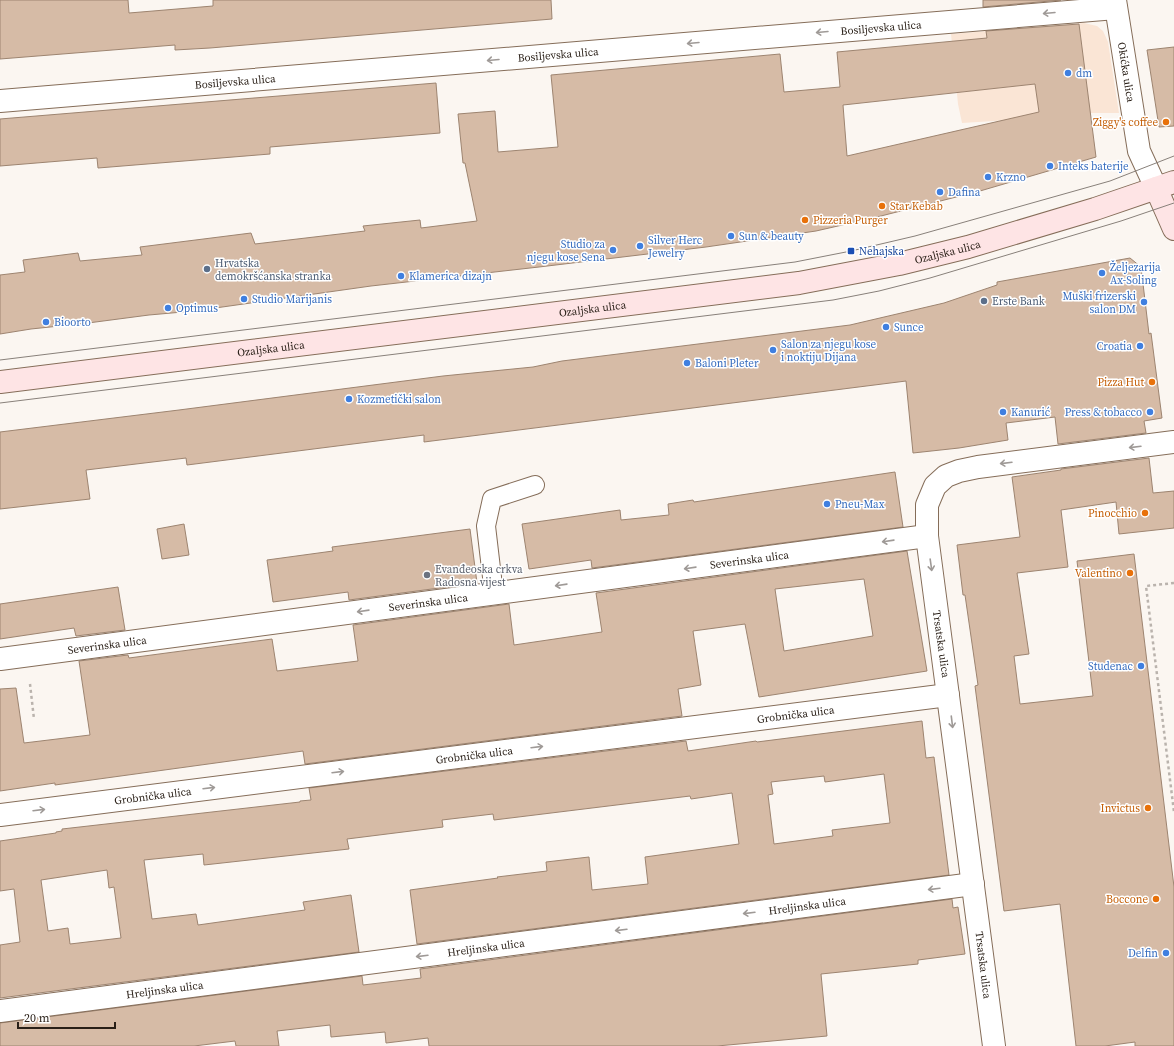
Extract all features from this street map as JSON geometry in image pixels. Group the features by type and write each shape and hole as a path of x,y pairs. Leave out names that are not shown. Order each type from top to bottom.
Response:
{"main road":[{"path":"1165,185 1174,229"},
{"name":"Ozaljska ulica","path":"0,382 799,283 899,264 968,246 1095,209 1165,185"}],"street":[{"name":"Bosiljevska ulica","path":"0,101 1115,4"},
{"name":"Okićka ulica","path":"1115,4 1139,151 1165,185"},
{"name":"Trsatska ulica","path":"994,1046 927,536 927,505 935,486 946,476 959,471 978,467 1174,442"},
{"name":"Severinska ulica","path":"0,658 927,536"},
{"name":"Grobnička ulica","path":"0,815 948,695"},
{"name":"Hreljinska ulica","path":"0,1011 973,884"}],"lane":[{"path":"494,594 486,526 492,499 535,485"}],"path":[{"path":"1174,583 1146,586 1174,812"},
{"path":"27,655 34,719"}],"shaded area":[{"path":"1084,23 1097,26 1103,31 1108,42 1119,113 1090,113 1057,117 962,123 958,104 951,34"}],"building":[{"path":"0,0 128,0 129,13 213,6 213,0 551,0 552,19 210,48 175,50 175,45 0,59"},
{"path":"983,0 1061,0 983,7"},
{"path":"1079,24 1096,157 980,191 816,231 706,247 371,286 194,311 149,315 0,334 0,275 25,272 23,260 78,253 80,261 142,255 140,247 251,233 255,244 365,231 363,226 420,220 421,228 477,221 465,163 463,163 458,114 495,111 498,152 558,147 551,75 780,54 784,92 840,87 837,52 987,38 986,31","holes":["1035,84 1039,112 847,156 843,105"]},
{"path":"1174,47 1174,126 1159,127 1147,50"},
{"path":"436,83 440,133 270,147 270,154 98,168 97,158 0,166 0,119"},
{"path":"1130,258 1141,267 1149,334 1151,333 1162,418 1144,421 1146,433 1058,444 1055,417 1006,423 1008,440 959,448 913,453 906,381 424,442 424,435 187,465 186,458 86,470 90,499 0,509 0,432 443,376 533,367 562,361 850,325 944,303 997,285 997,282"},
{"path":"1149,458 1153,493 1174,491 1174,528 1119,534 1116,502 1061,510 1068,567 1017,573 1029,654 1014,656 1020,704 1093,696 1077,561 1134,554 1174,887 1174,1046 1135,1046 1135,1042 1105,1046 1076,1046 1060,904 1004,911 975,686 978,685 965,595 963,595 957,545 1020,537 1012,477"},
{"path":"895,472 903,527 592,568 591,560 529,569 522,524 620,510 621,520 669,515 668,504 693,500 694,502"},
{"path":"184,524 189,555 162,559 157,529"},
{"path":"470,529 477,583 349,600 348,592 273,602 267,560 333,551 332,547"},
{"path":"907,551 927,671 759,697 745,624 693,631 701,685 678,689 682,716 305,764 303,751 55,785 55,783 0,791 0,689 16,688 24,743 90,735 79,661 128,655 129,658 272,639 277,671 358,661 353,625 509,604 514,645 602,632 596,593","holes":["864,579 873,636 784,651 775,589"]},
{"path":"118,587 125,630 76,636 74,628 0,639 0,604"},
{"path":"922,721 926,758 934,757 949,875 417,944 410,890 547,871 546,862 589,857 592,890 648,884 645,857 739,844 732,793 691,799 690,796 494,820 493,814 442,820 443,827 347,839 349,849 204,865 203,854 144,860 152,919 196,914 198,925 305,910 303,902 351,895 359,952 0,998 0,945 20,942 14,889 0,891 0,841 56,833 62,831 62,829 300,802 311,800 309,788 686,741 688,751","holes":["884,774 890,823 832,830 833,836 774,844 768,795 773,794 771,782 824,776 825,782","107,870 109,888 114,887 121,938 70,944 68,928 48,931 41,880"]},
{"path":"952,899 953,908 958,907 965,954 918,960 918,964 821,974 827,1036 717,1046 429,1046 428,1038 386,1043 385,1032 331,1037 330,1025 277,1031 279,1046 236,1046 235,1041 194,1046 0,1046 0,1023 362,976 363,985 421,978 420,969"}],"tram line":[{"path":"0,360 795,262 915,236 1110,181 1174,156"},
{"path":"0,403 833,300 879,291 930,278 1121,221 1174,203"}],"place":[{"name":"dm","path":"1068,73"},
{"name":"Ziggy's coffee","path":"1166,122"},
{"name":"Inteks baterije","path":"1050,166"},
{"name":"Krzno","path":"988,177"},
{"name":"Dafina","path":"940,192"},
{"name":"Star Kebab","path":"882,206"},
{"name":"Pizzeria Purger","path":"805,220"},
{"name":"Sun & beauty","path":"731,236"},
{"name":"Silver Herc Jewelry","path":"640,246"},
{"name":"Studio za njegu kose Sena","path":"613,250"},
{"name":"Nehajska","path":"851,251"},
{"name":"Hrvatska demokršćanska stranka","path":"207,269"},
{"name":"Željezarija Ax-Soling","path":"1102,273"},
{"name":"Klamerica dizajn","path":"401,276"},
{"name":"Studio Marijanis","path":"244,299"},
{"name":"Erste Bank","path":"984,301"},
{"name":"Muški frizerski salon DM","path":"1144,302"},
{"name":"Optimus","path":"168,308"},
{"name":"Bioorto","path":"46,322"},
{"name":"Sunce","path":"886,327"},
{"name":"Croatia","path":"1140,346"},
{"name":"Salon za njegu kose i noktiju Dijana","path":"773,350"},
{"name":"Baloni Pleter","path":"687,363"},
{"name":"Pizza Hut","path":"1152,382"},
{"name":"Kozmetički salon","path":"349,399"},
{"name":"Kanurić","path":"1003,412"},
{"name":"Press & tobacco","path":"1150,412"},
{"name":"Pneu-Max","path":"827,504"},
{"name":"Pinocchio","path":"1145,513"},
{"name":"Valentino","path":"1130,573"},
{"name":"Evanđeoska crkva Radosna vijest","path":"427,575"},
{"name":"Studenac","path":"1141,666"},
{"name":"Invictus","path":"1148,808"},
{"name":"Boccone","path":"1156,899"},
{"name":"Delfin","path":"1166,953"}]}
